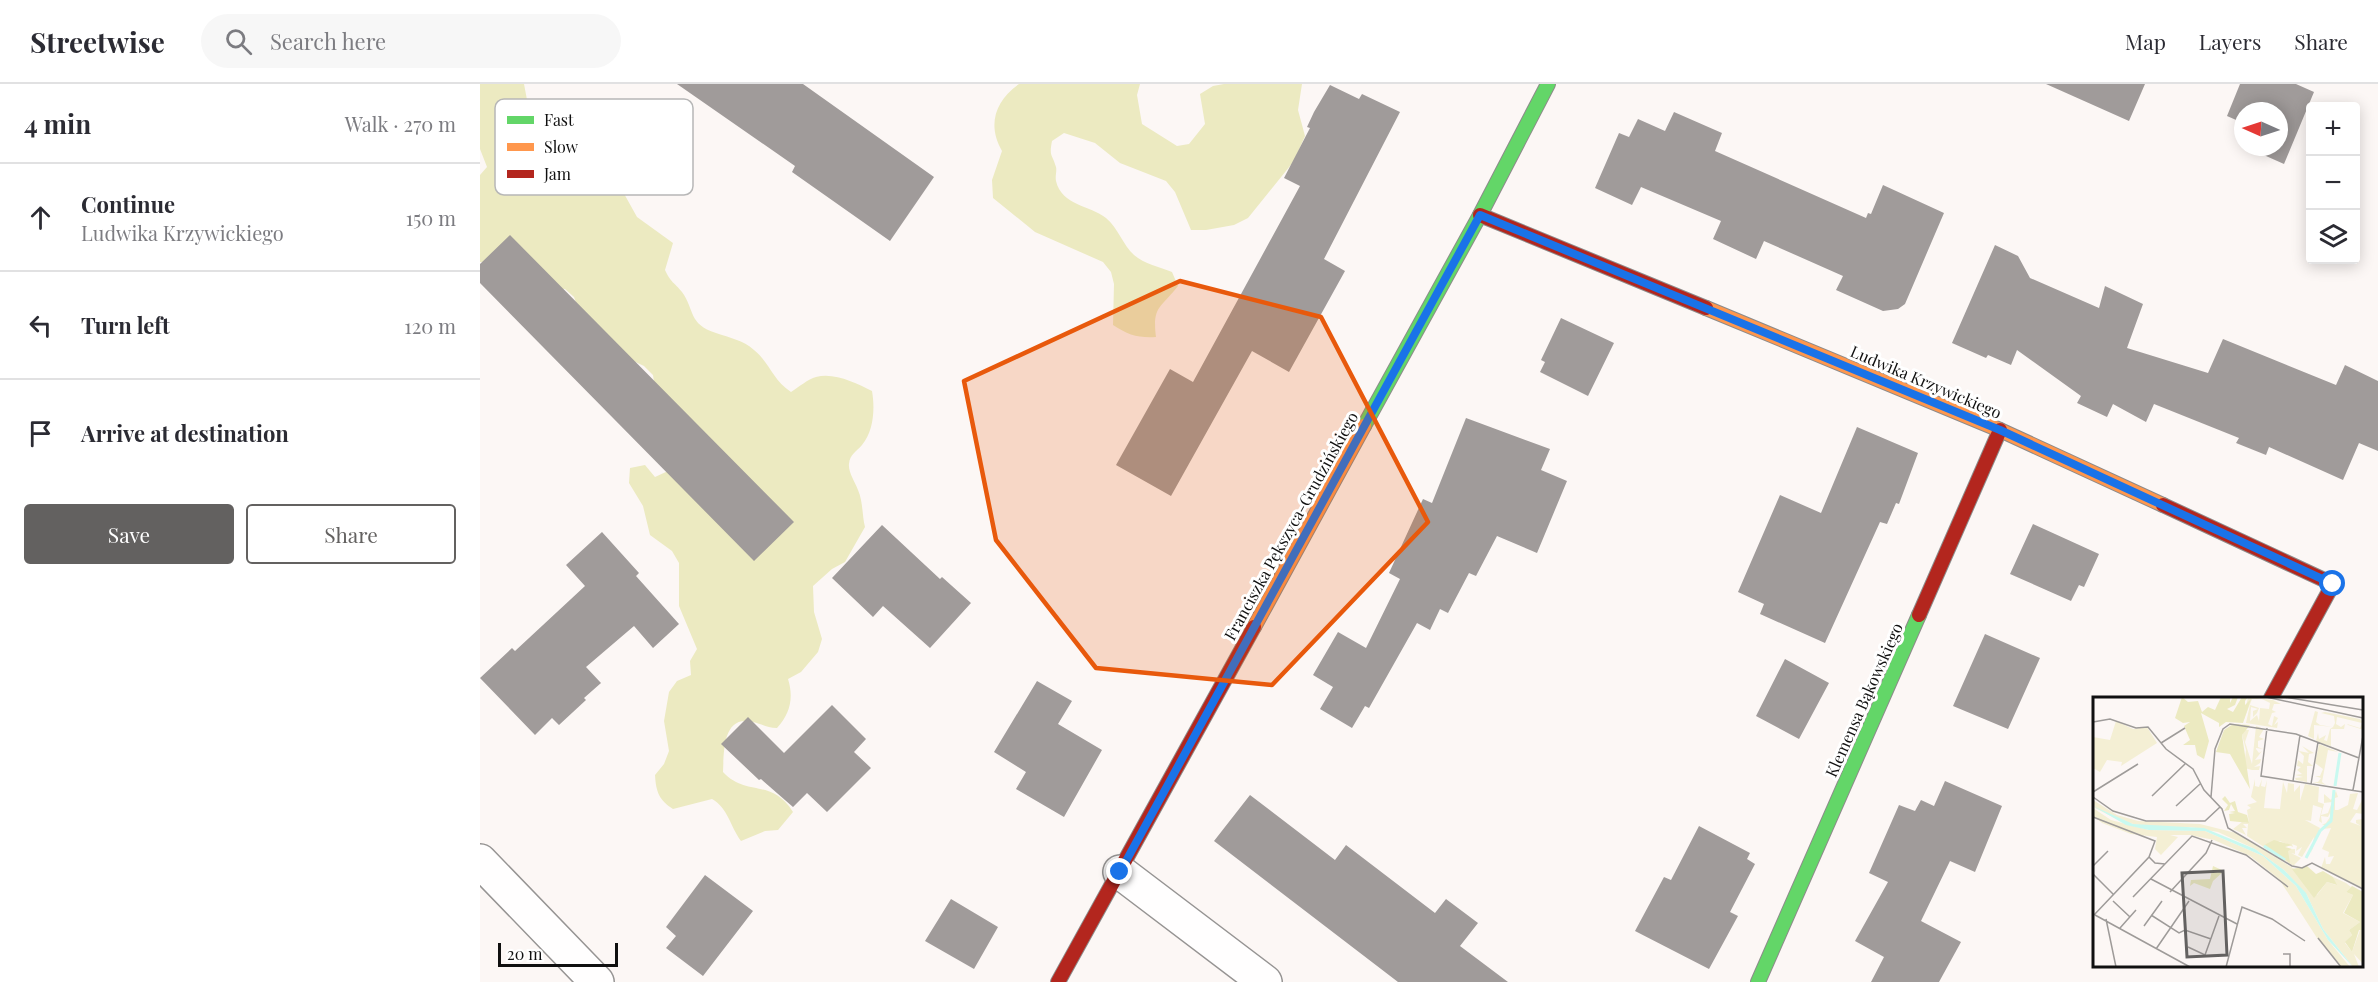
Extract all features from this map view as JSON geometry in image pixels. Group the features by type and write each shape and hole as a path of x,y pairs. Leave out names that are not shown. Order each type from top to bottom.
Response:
{"street":[{"name":"Franciszka Pększyca-Grudzińskiego","path":"1058,982 1480,215 1548,84"},
{"name":"Ludwika Krzywickiego","path":"1480,215 2000,430 2333,584 2272,697"},
{"name":"Klemensa Bąkowskiego","path":"1758,982 2000,430"},
{"path":"480,861 597,982"},
{"path":"1120,872 1265,982"}],"highlighted area":[{"path":"1180,281 1321,317 1428,522 1272,685 1096,668 996,540 964,381"}],"shaded area":[{"path":"480,84 524,84 527,99 495,99 495,195 625,195 637,217 673,243 665,270 682,292 693,316 701,325 750,347 764,360 779,382 791,392 810,379 823,376 845,379 872,391 873,412 869,433 852,455 849,464 861,499 865,527 845,562 832,569 813,586 814,612 822,639 818,652 801,672 788,679 791,693 790,705 777,728 743,721 730,729 725,746 723,772 741,784 776,795 793,812 778,830 765,831 741,841 722,807 712,799 673,809 661,799 657,791 655,775 664,764 669,751 664,721 669,692 677,681 691,675 690,661 697,649 679,606 679,563 672,551 650,535 643,506 629,483 630,468 645,465 655,477 668,471 653,375 644,366 629,359 584,324 574,297 565,289 550,288 513,265 480,262 480,175 487,167 480,149"},
{"path":"1019,84 1140,84 1137,95 1142,124 1177,146 1189,144 1205,124 1200,94 1213,86 1302,84 1298,110 1305,136 1294,161 1248,218 1234,225 1206,230 1191,230 1175,192 1166,181 1120,163 1095,143 1064,133 1052,141 1051,153 1056,167 1056,181 1064,196 1106,218 1130,251 1138,258 1172,272 1178,286 1159,308 1155,319 1156,337 1138,336 1113,325 1114,284 1111,272 1103,262 1035,232 993,198 992,180 1002,151 995,132 996,114 1004,98"}],"building":[{"path":"677,84 803,84 934,177 890,241 792,172 795,166"},
{"path":"2046,84 2145,84 2129,121"},
{"path":"2240,84 2296,84 2314,92 2310,102 2306,102 2306,111 2288,154 2288,102 2234,102 2234,119 2227,116"},
{"path":"1330,85 1359,99 1362,94 1400,112 1324,259 1345,271 1289,372 1252,351 1171,496 1116,465 1170,369 1193,382 1300,186 1284,178 1310,128 1307,127 1314,112"},
{"path":"1674,112 1722,133 1715,151 1866,218 1868,213 1871,214 1883,185 1944,213 1905,304 1898,309 1883,311 1836,290 1843,276 1764,241 1756,259 1713,239 1721,221 1641,187 1632,205 1595,188 1619,133 1629,137 1638,119 1665,131"},
{"path":"2266,156 2287,156 2284,164"},
{"path":"510,235 794,522 754,561 480,283 480,264"},
{"path":"1995,245 2018,256 2030,278 2099,308 2105,286 2143,304 2127,348 2208,373 2223,339 2336,385 2345,365 2378,381 2378,451 2359,443 2343,480 2269,447 2266,455 2236,443 2239,438 2154,404 2146,422 2113,404 2107,417 2077,403 2081,396 2017,350 2011,365 1988,355 1986,358 1952,343"},
{"path":"1561,318 1614,343 1588,396 1540,372 1545,362 1541,360"},
{"path":"1466,418 1550,449 1541,470 1567,481 1537,553 1497,536 1476,576 1469,573 1448,613 1440,609 1430,630 1417,623 1369,708 1365,706 1352,728 1320,709 1333,687 1313,675 1338,632 1366,648 1400,579 1389,573 1423,499 1432,503"},
{"path":"1857,427 1918,453 1899,504 1896,503 1887,524 1880,522 1825,643 1760,614 1764,604 1738,592 1780,495 1821,513"},
{"path":"2033,524 2099,554 2084,587 2079,585 2071,601 2010,574"},
{"path":"882,525 940,579 942,577 971,603 930,648 883,606 873,617 832,578"},
{"path":"602,532 639,573 636,576 679,624 653,648 634,626 586,667 601,683 584,698 586,700 559,725 552,718 535,735 480,678 512,648 515,651 585,586 566,565"},
{"path":"1985,634 2040,658 2008,729 1953,706"},
{"path":"1785,659 1829,683 1799,739 1756,716"},
{"path":"1037,681 1072,701 1058,724 1102,750 1064,817 1016,789 1026,772 994,752"},
{"path":"832,705 866,739 854,752 871,768 827,812 807,793 793,807 761,779 759,780 721,744 748,717 784,753"},
{"path":"1945,781 2002,806 1975,872 1950,861 1921,921 1961,942 1939,982 1871,982 1884,957 1855,941 1888,882 1869,873 1899,805 1915,811 1921,800 1934,806"},
{"path":"1250,795 1335,860 1346,845 1435,913 1446,899 1478,923 1460,946 1508,982 1398,982 1214,841"},
{"path":"1699,826 1750,853 1747,859 1755,864 1730,912 1738,916 1709,969 1635,931 1664,877 1671,880"},
{"path":"705,875 753,911 703,976 666,948 676,936 666,927"},
{"path":"951,899 998,927 974,969 925,941"}],"traffic: fast":[{"path":"1364,426 1480,215 1548,84"},
{"path":"1758,982 1919,615"}],"traffic: slow":[{"path":"1706,308 2000,430 2163,505"},
{"path":"1254,627 1364,426"}],"traffic: jam":[{"path":"1480,215 1706,308"},
{"path":"1919,615 2000,430"},
{"path":"2163,505 2333,584 2272,697"},
{"path":"1058,982 1254,627"}],"route":[{"path":"1120,872 1480,215 2000,430 2333,584"}]}
